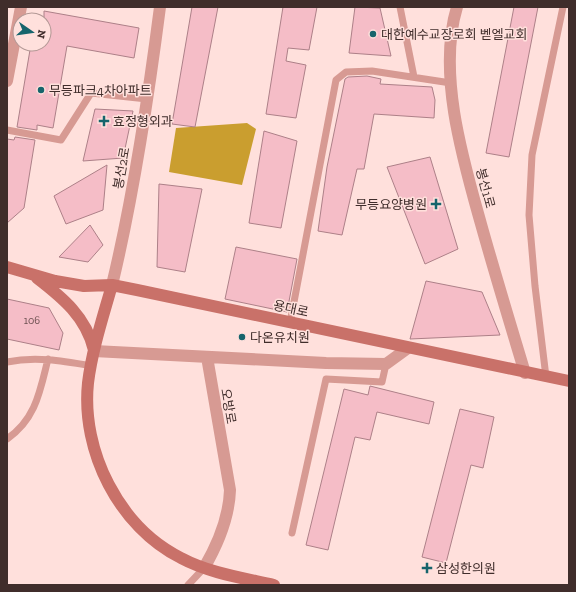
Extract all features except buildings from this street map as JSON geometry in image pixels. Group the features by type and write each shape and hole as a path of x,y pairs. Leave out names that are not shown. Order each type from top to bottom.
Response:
{"street":[{"path":"7,81 21,7"},
{"name":"봉선2로","path":"112,285 121,245 147,99 160,7"},
{"name":"봉선1로","path":"457,7 451,30 451,83 458,136 470,187 525,373"},
{"name":"용대로","path":"7,267 56,281 84,286 112,285 525,373 569,381"},
{"path":"31,274 59,295 73,309 90,337 94,351"},
{"path":"112,285 94,351 88,383 89,419 101,469 111,490 121,507 150,538 164,549 204,568 274,585"},
{"path":"94,351 386,364 408,348"},
{"name":"오방로","path":"204,568 220,536 228,508 230,490 207,357"}],"lane":[{"path":"400,7 414,77"},
{"path":"546,377 529,215 532,155 563,7"},
{"path":"290,322 336,80 346,72 372,71 451,83"},
{"path":"7,130 61,140 91,93 147,99"},
{"path":"7,362 25,358 48,359 92,366"},
{"path":"7,438 20,430 28,419 38,399 48,359"},
{"path":"292,533 326,379 382,382 386,364"},
{"path":"188,585 204,568"}],"shaded area":[{"path":"247,123 256,129 242,185 169,172 176,128"}],"place":[{"name":"대한예수교장로회 벧엘교회","path":"373,34"},
{"name":"무등파크4차아파트","path":"41,90"},
{"name":"효정형외과","path":"104,121"},
{"name":"무등요양병원","path":"436,204"},
{"name":"다온유치원","path":"242,337"},
{"name":"삼성한의원","path":"427,568"}]}
